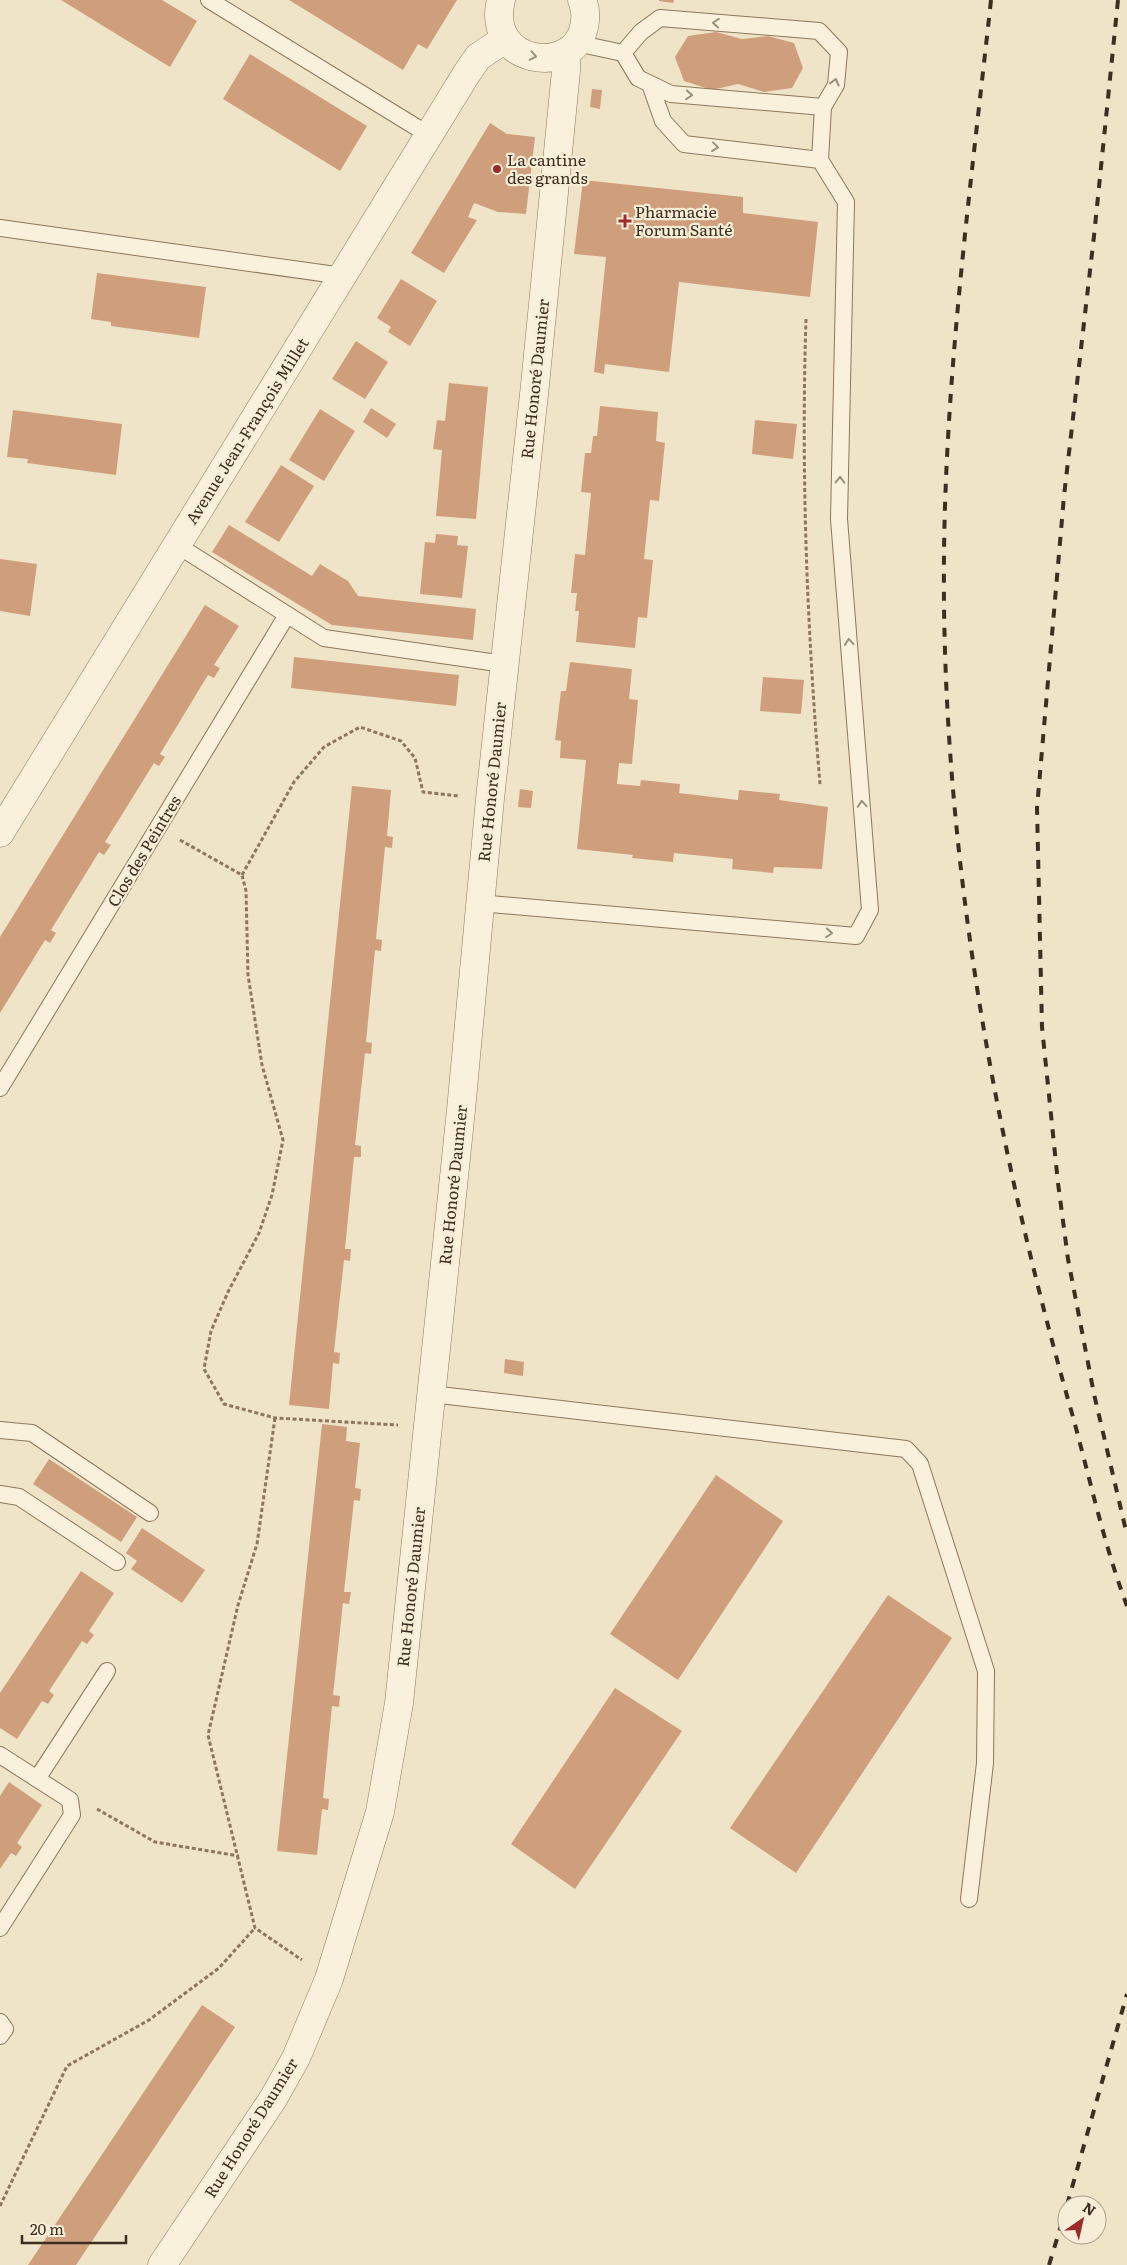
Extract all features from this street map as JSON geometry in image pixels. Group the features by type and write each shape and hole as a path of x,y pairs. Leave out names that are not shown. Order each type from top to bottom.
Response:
{"street":[{"path":"501,0 498,12 500,26 505,39 514,49 526,56 546,58 571,47 583,31 586,18 582,0"},
{"name":"Avenue Jean-François Millet","path":"0,833 429,135 478,58 505,39"},
{"name":"Rue Honoré Daumier","path":"162,2265 273,2099 296,2058 329,1979 380,1812 399,1702 462,1101 479,903 539,346 566,71 571,47"}],"lane":[{"path":"209,0 429,135"},
{"path":"479,903 856,936 870,910 839,518 846,202 820,160 823,107 836,85 839,52 819,31 660,18 641,32 624,53"},
{"path":"571,47 624,53"},
{"path":"624,53 638,78 671,94 823,107"},
{"path":"650,84 663,121 684,144 820,160"},
{"path":"0,228 343,276"},
{"path":"177,545 324,638 504,664"},
{"name":"Clos des Peintres","path":"0,1088 287,615"},
{"path":"431,1394 906,1449 920,1464 986,1671 985,1763 970,1899"},
{"path":"0,1430 32,1433 150,1513"},
{"path":"0,1494 19,1497 117,1562"},
{"path":"37,1779 107,1671"},
{"path":"0,1755 70,1800 72,1815 0,1928"},
{"path":"0,2022 5,2029 0,2036"}],"path":[{"path":"806,319 803,413 811,676 820,784"},
{"path":"428,1427 275,1418 224,1404 204,1369 211,1331 228,1292 259,1233 272,1195 283,1140 262,1065 248,975 246,891 242,875 294,782 324,747 360,727 401,741 414,758 423,792 490,799"},
{"path":"158,828 242,875"},
{"path":"275,1418 258,1544 238,1606 208,1735 255,1928 329,1979"},
{"path":"70,1800 102,1811 155,1842 239,1856"},
{"path":"0,2206 67,2066 149,2020 219,1968 255,1928"}],"building":[{"path":"61,0 162,0 197,21 170,67"},
{"path":"289,0 457,0 427,49 418,44 403,70"},
{"path":"659,0 674,0 673,3"},
{"path":"716,32 742,39 768,36 794,43 803,68 792,88 764,92 738,84 712,90 684,81 675,57 688,36"},
{"path":"250,54 367,126 340,171 223,99"},
{"path":"592,89 602,90 600,109 590,107"},
{"name":"La cantine des grands","path":"490,123 507,134 535,137 526,214 498,212 474,203 468,217 477,220 444,273 411,253"},
{"path":"583,180 743,197 743,213 818,222 810,297 679,282 669,372 605,364 604,374 594,372 606,257 574,254"},
{"path":"97,273 206,287 199,338 111,326 111,322 91,319"},
{"path":"401,279 437,301 410,346 388,332 391,327 377,318"},
{"path":"356,341 388,362 365,399 332,379"},
{"path":"449,383 488,387 476,519 436,516 442,450 433,449 437,420 445,421"},
{"path":"600,406 658,412 656,441 665,443 659,501 650,500 644,559 653,560 647,618 638,617 635,648 576,642 579,611 575,611 577,593 571,593 575,554 585,555 591,493 581,492 585,453 591,453 593,436 597,436"},
{"path":"371,408 396,424 387,438 363,422"},
{"path":"320,409 355,431 324,481 289,460"},
{"path":"13,410 122,424 116,475 27,463 28,459 7,457"},
{"path":"755,420 797,424 793,459 752,454"},
{"path":"281,465 314,486 279,542 245,522"},
{"path":"229,525 312,576 320,564 348,581 358,596 476,609 473,640 332,625 212,552"},
{"path":"436,534 458,536 457,545 468,546 462,598 420,594 425,542 435,543"},
{"path":"0,559 37,564 30,616 0,611"},
{"path":"205,605 239,626 214,665 220,668 214,678 208,675 160,754 165,757 159,766 154,763 105,842 111,845 104,855 99,852 51,930 56,933 50,943 45,940 0,1013 0,937"},
{"path":"294,657 459,675 456,706 291,688"},
{"path":"570,662 632,669 629,699 638,700 632,764 619,763 617,784 640,786 641,780 680,784 679,793 738,800 739,790 780,794 779,800 828,807 822,869 774,867 773,873 732,869 733,859 674,853 673,862 632,858 633,855 577,849 586,760 560,758 561,741 555,740 561,691 566,691"},
{"path":"763,677 804,680 801,714 760,711"},
{"path":"352,786 391,790 387,836 393,837 392,848 385,847 376,939 382,940 381,951 375,950 366,1042 372,1043 371,1054 365,1053 355,1145 361,1146 361,1157 354,1157 345,1249 351,1249 350,1261 344,1260 334,1352 340,1353 339,1364 333,1363 329,1409 289,1405"},
{"path":"520,789 533,791 531,808 518,807"},
{"path":"505,1359 524,1362 523,1376 504,1373"},
{"path":"322,1424 347,1427 346,1441 360,1443 355,1488 361,1489 360,1501 354,1500 344,1592 351,1592 349,1604 343,1603 333,1695 340,1696 339,1707 332,1706 323,1798 329,1799 328,1810 322,1809 317,1855 277,1851"},
{"path":"49,1459 137,1517 121,1542 33,1484"},
{"path":"716,1475 783,1521 678,1680 610,1634"},
{"path":"142,1528 205,1570 182,1603 131,1569 137,1561 126,1553"},
{"path":"81,1571 114,1593 89,1631 94,1635 87,1644 82,1641 49,1691 54,1695 48,1704 42,1701 17,1739 0,1728 0,1693"},
{"path":"888,1595 952,1638 796,1873 730,1828"},
{"path":"615,1688 682,1731 575,1889 511,1844"},
{"path":"9,1782 42,1805 17,1843 22,1847 16,1856 11,1853 0,1869 0,1796"},
{"path":"202,2005 235,2027 76,2265 28,2265"}],"railway":[{"path":"991,0 968,207 949,415 944,554 945,663 952,773 962,882 977,990 996,1098 1044,1312 1111,1559 1127,1606"},
{"path":"1118,0 1094,236 1064,496 1037,808 1042,1027 1058,1183 1068,1259 1094,1394 1127,1535"},
{"path":"1070,2195 1127,1994"},
{"path":"1049,2265 1057,2239"}],"place":[{"name":"La cantine des grands","path":"497,169"},
{"name":"Pharmacie Forum Santé","path":"625,221"}]}
